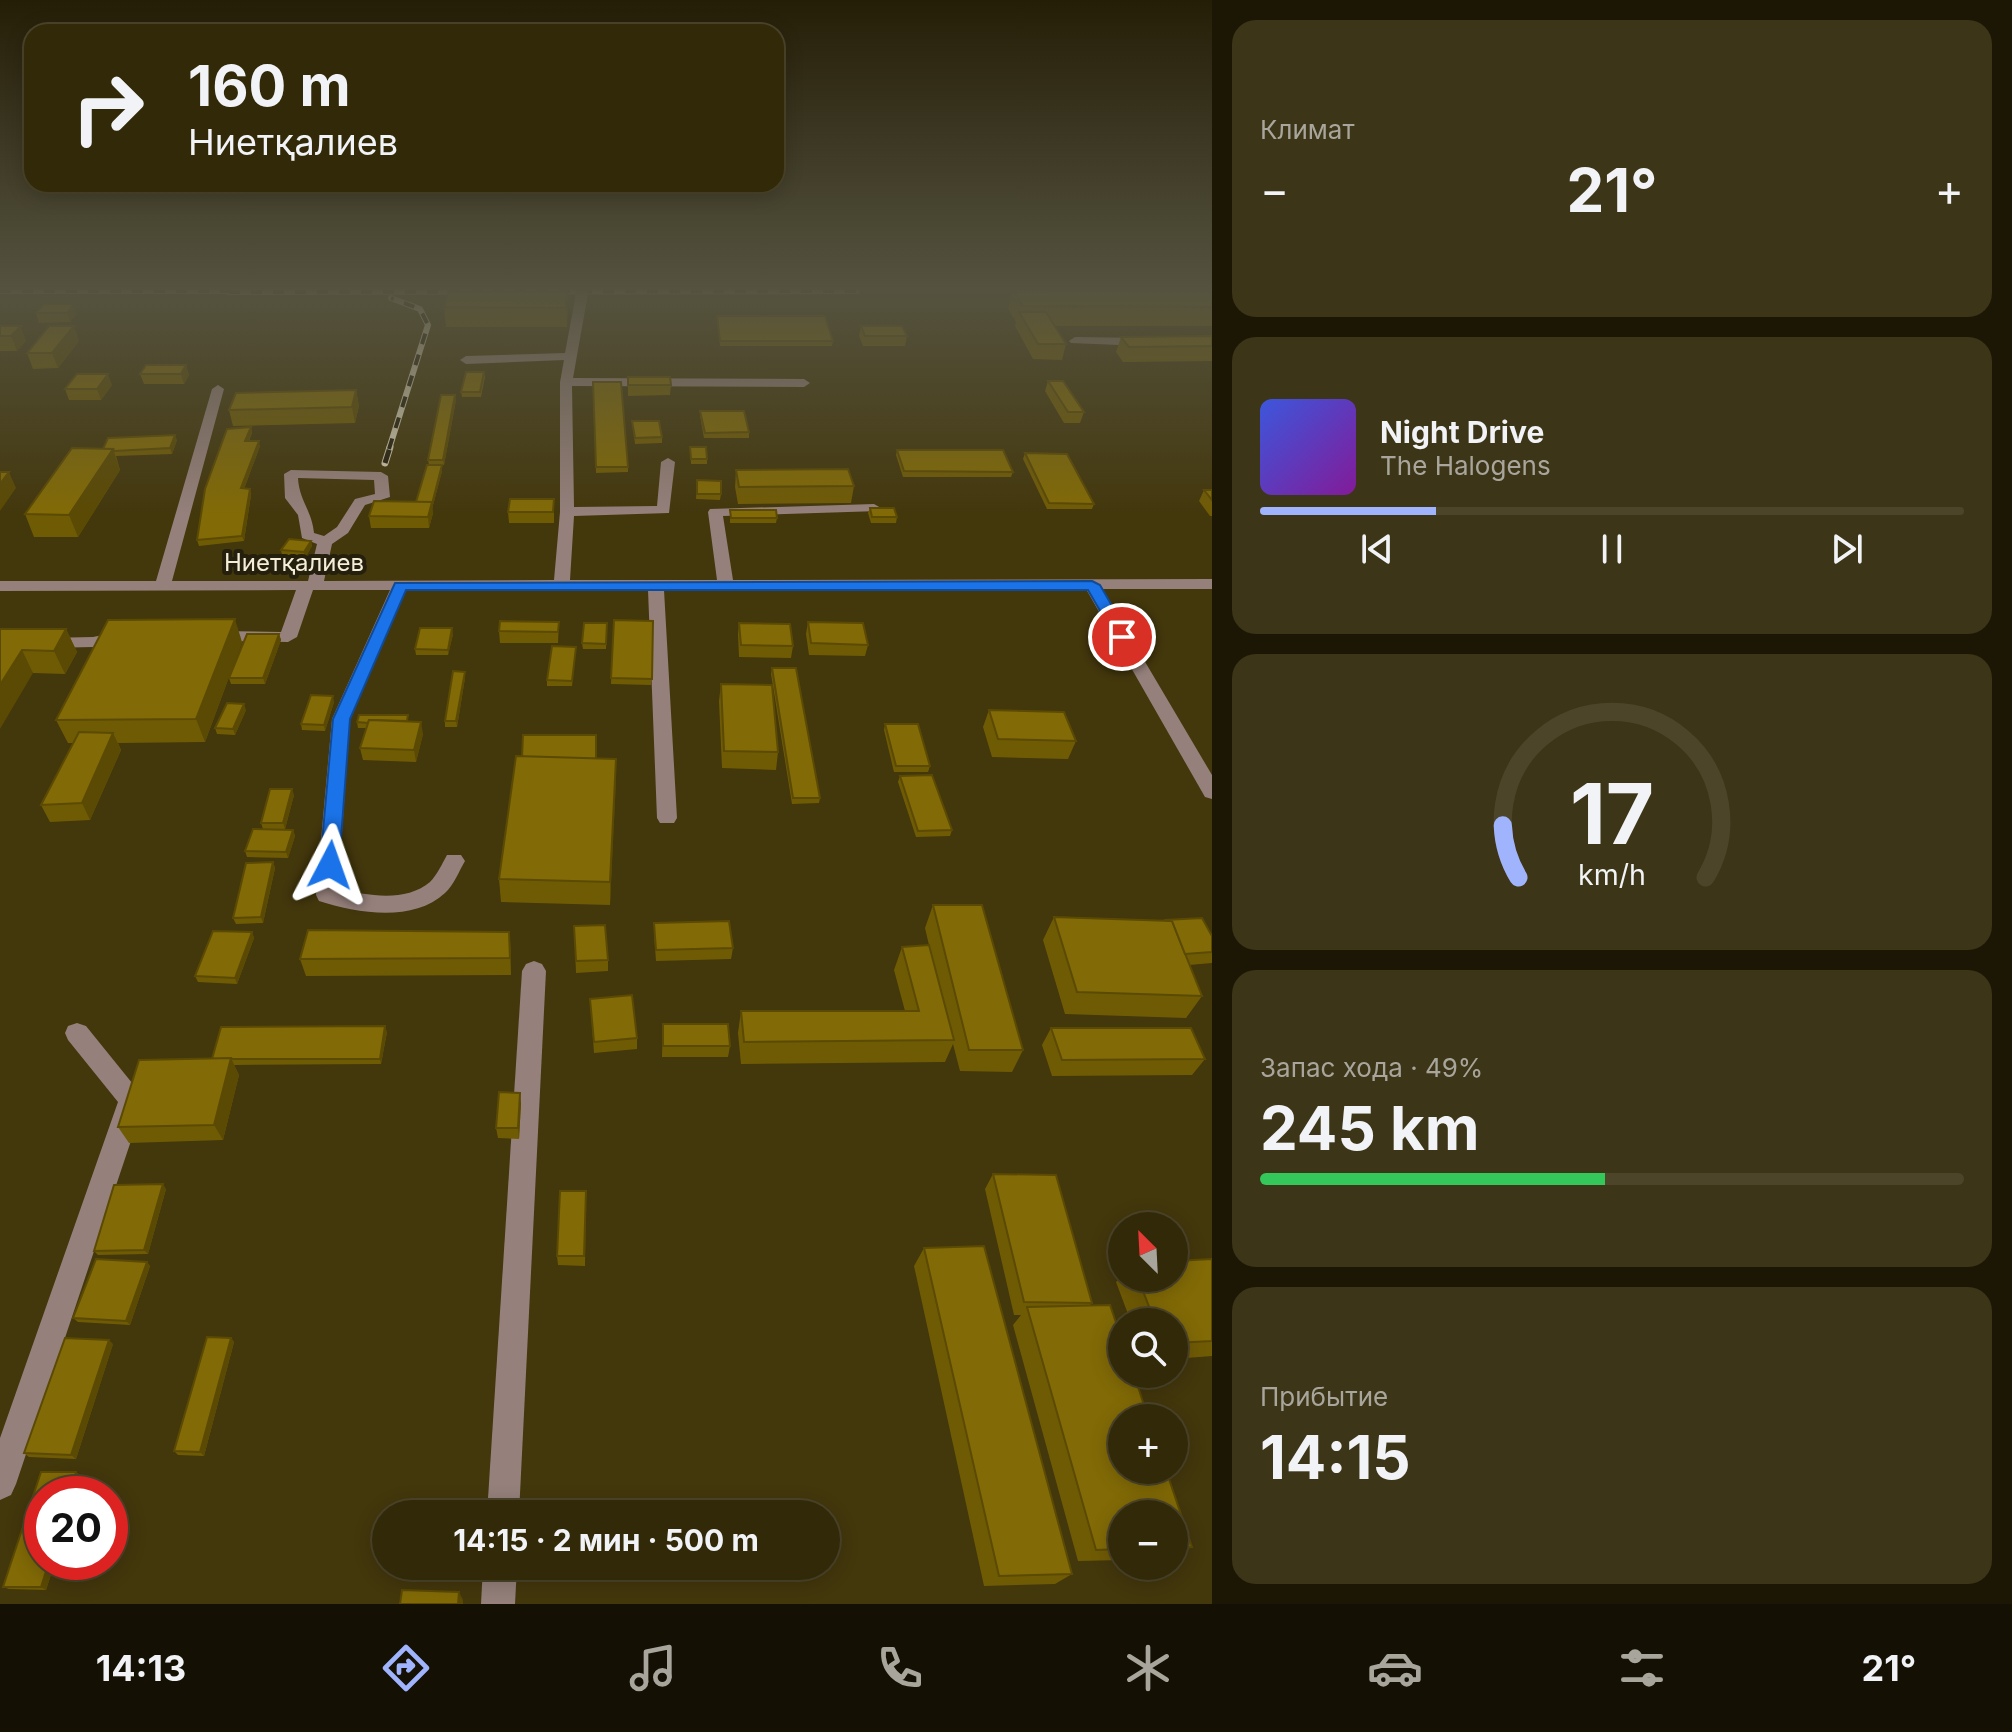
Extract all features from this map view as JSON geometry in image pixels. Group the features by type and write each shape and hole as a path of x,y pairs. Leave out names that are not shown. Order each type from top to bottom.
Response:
{"street":[{"path":"562,586 567,512 566,382 569,365"},
{"path":"566,382 804,383"},
{"path":"163,586 218,389"},
{"path":"567,512 664,510 668,462"},
{"path":"196,636 288,637 325,542 343,530 360,502 383,497 381,476 291,474 292,498 305,515 307,535 325,542"},
{"path":"726,586 715,512 874,508"},
{"name":"Ниетқалиев","path":"3,591 163,586 1212,584"},
{"path":"1092,585 1212,792"},
{"path":"400,586 341,719 327,895 361,904 411,901 438,887 454,861"},
{"path":"656,586 667,818"},
{"path":"0,644 93,642 135,636"},
{"path":"504,1500 534,971"},
{"path":"0,1484 132,1099 77,1033"},
{"path":"498,1604 499,1580"}],"building":[{"path":"146,365 186,365 181,374 140,374"},
{"path":"466,372 484,372 480,392 461,392"},
{"path":"77,374 108,374 97,389 65,389"},
{"path":"628,377 670,377 671,385 628,385"},
{"path":"1048,381 1063,381 1084,412 1068,412"},
{"path":"593,382 621,382 628,467 596,467"},
{"path":"356,390 352,407 229,410 236,393"},
{"path":"441,395 455,395 443,460 428,460"},
{"path":"700,411 744,411 749,432 705,433"},
{"path":"632,421 659,421 662,437 635,438"},
{"path":"251,427 245,441 259,441 241,488 250,489 242,536 197,540 205,489 227,429"},
{"path":"175,435 170,448 103,449 108,438"},
{"path":"690,447 706,447 707,459 691,459"},
{"path":"72,448 113,449 69,515 25,514"},
{"path":"897,450 1003,450 1013,472 904,471"},
{"path":"1025,453 1067,454 1094,504 1049,503"},
{"path":"427,465 442,465 432,504 416,502"},
{"path":"848,469 854,486 739,487 736,470"},
{"path":"0,472 9,472 0,484"},
{"path":"697,480 721,481 721,494 697,494"},
{"path":"510,499 554,499 553,512 508,512"},
{"path":"374,501 432,502 428,517 369,516"},
{"path":"870,508 894,508 897,517 872,517"},
{"path":"730,510 776,510 777,518 731,518"},
{"path":"289,539 311,541 304,552 281,550"},
{"path":"235,619 196,719 56,720 108,620"},
{"path":"614,620 653,621 652,679 611,678"},
{"path":"500,621 559,622 558,632 499,631"},
{"path":"808,622 863,623 868,645 811,643"},
{"path":"584,623 607,623 606,644 582,643"},
{"path":"739,623 790,624 793,646 741,645"},
{"path":"420,628 452,628 448,650 415,649"},
{"path":"0,629 66,629 54,651 22,650 0,685"},
{"path":"247,634 279,634 263,678 229,678"},
{"path":"552,646 576,647 572,681 547,680"},
{"path":"772,668 796,668 820,798 793,798"},
{"path":"453,671 465,672 456,721 445,721"},
{"path":"721,684 772,685 778,752 724,751"},
{"path":"311,695 333,696 324,725 301,724"},
{"path":"227,703 244,704 233,729 215,728"},
{"path":"989,710 1064,712 1076,741 998,739"},
{"path":"359,715 408,715 407,721 369,720 368,723 357,722"},
{"path":"369,720 421,722 414,750 360,748"},
{"path":"885,724 918,724 930,766 896,766"},
{"path":"79,732 113,733 82,803 41,805"},
{"path":"523,735 596,735 596,759 522,757"},
{"path":"516,756 616,759 610,882 499,879"},
{"path":"932,775 952,830 918,831 900,776"},
{"path":"270,789 292,789 283,823 261,823"},
{"path":"253,829 293,830 286,852 245,851"},
{"path":"273,862 261,917 233,918 246,863"},
{"path":"933,905 982,905 1023,1050 969,1050"},
{"path":"1054,917 1172,921 1202,996 1077,992"},
{"path":"1202,918 1212,936 1212,952 1185,954 1172,921 1164,920"},
{"path":"729,921 733,948 656,950 654,923"},
{"path":"605,925 608,960 576,961 574,926"},
{"path":"308,930 509,932 510,958 300,959"},
{"path":"213,931 252,932 235,978 195,976"},
{"path":"929,945 954,1040 744,1042 741,1011 919,1011 902,947"},
{"path":"632,995 637,1038 594,1042 590,999"},
{"path":"663,1024 728,1024 730,1046 663,1046"},
{"path":"385,1026 380,1059 212,1059 221,1027"},
{"path":"1051,1028 1191,1028 1205,1059 1062,1060"},
{"path":"231,1058 214,1125 118,1127 139,1060"},
{"path":"499,1092 520,1093 518,1128 496,1128"},
{"path":"993,1174 1056,1175 1092,1303 1024,1302"},
{"path":"163,1184 144,1250 94,1251 114,1185"},
{"path":"560,1191 586,1191 584,1256 557,1256"},
{"path":"984,1246 1072,1574 999,1576 924,1248"},
{"path":"96,1259 147,1262 126,1321 73,1318"},
{"path":"1212,1259 1212,1341 1188,1342 1188,1308 1150,1308 1143,1292 1188,1292 1188,1260"},
{"path":"1110,1305 1108,1388 1138,1388 1144,1404 1108,1404 1108,1484 1171,1484 1176,1500 1108,1500 1108,1550 1096,1550 1027,1307"},
{"path":"207,1337 231,1338 200,1452 174,1451"},
{"path":"65,1338 109,1340 71,1455 24,1453"},
{"path":"41,1472 76,1472 75,1476 40,1476"},
{"path":"24,1523 24,1580 43,1580 41,1587 3,1587"},
{"path":"402,1590 459,1592 458,1604 400,1604"}],"railway":[{"path":"389,449 415,365"},
{"path":"385,463 390,447"}],"route":[{"path":"330,865 341,719 400,586 1092,585 1122,637"}]}
